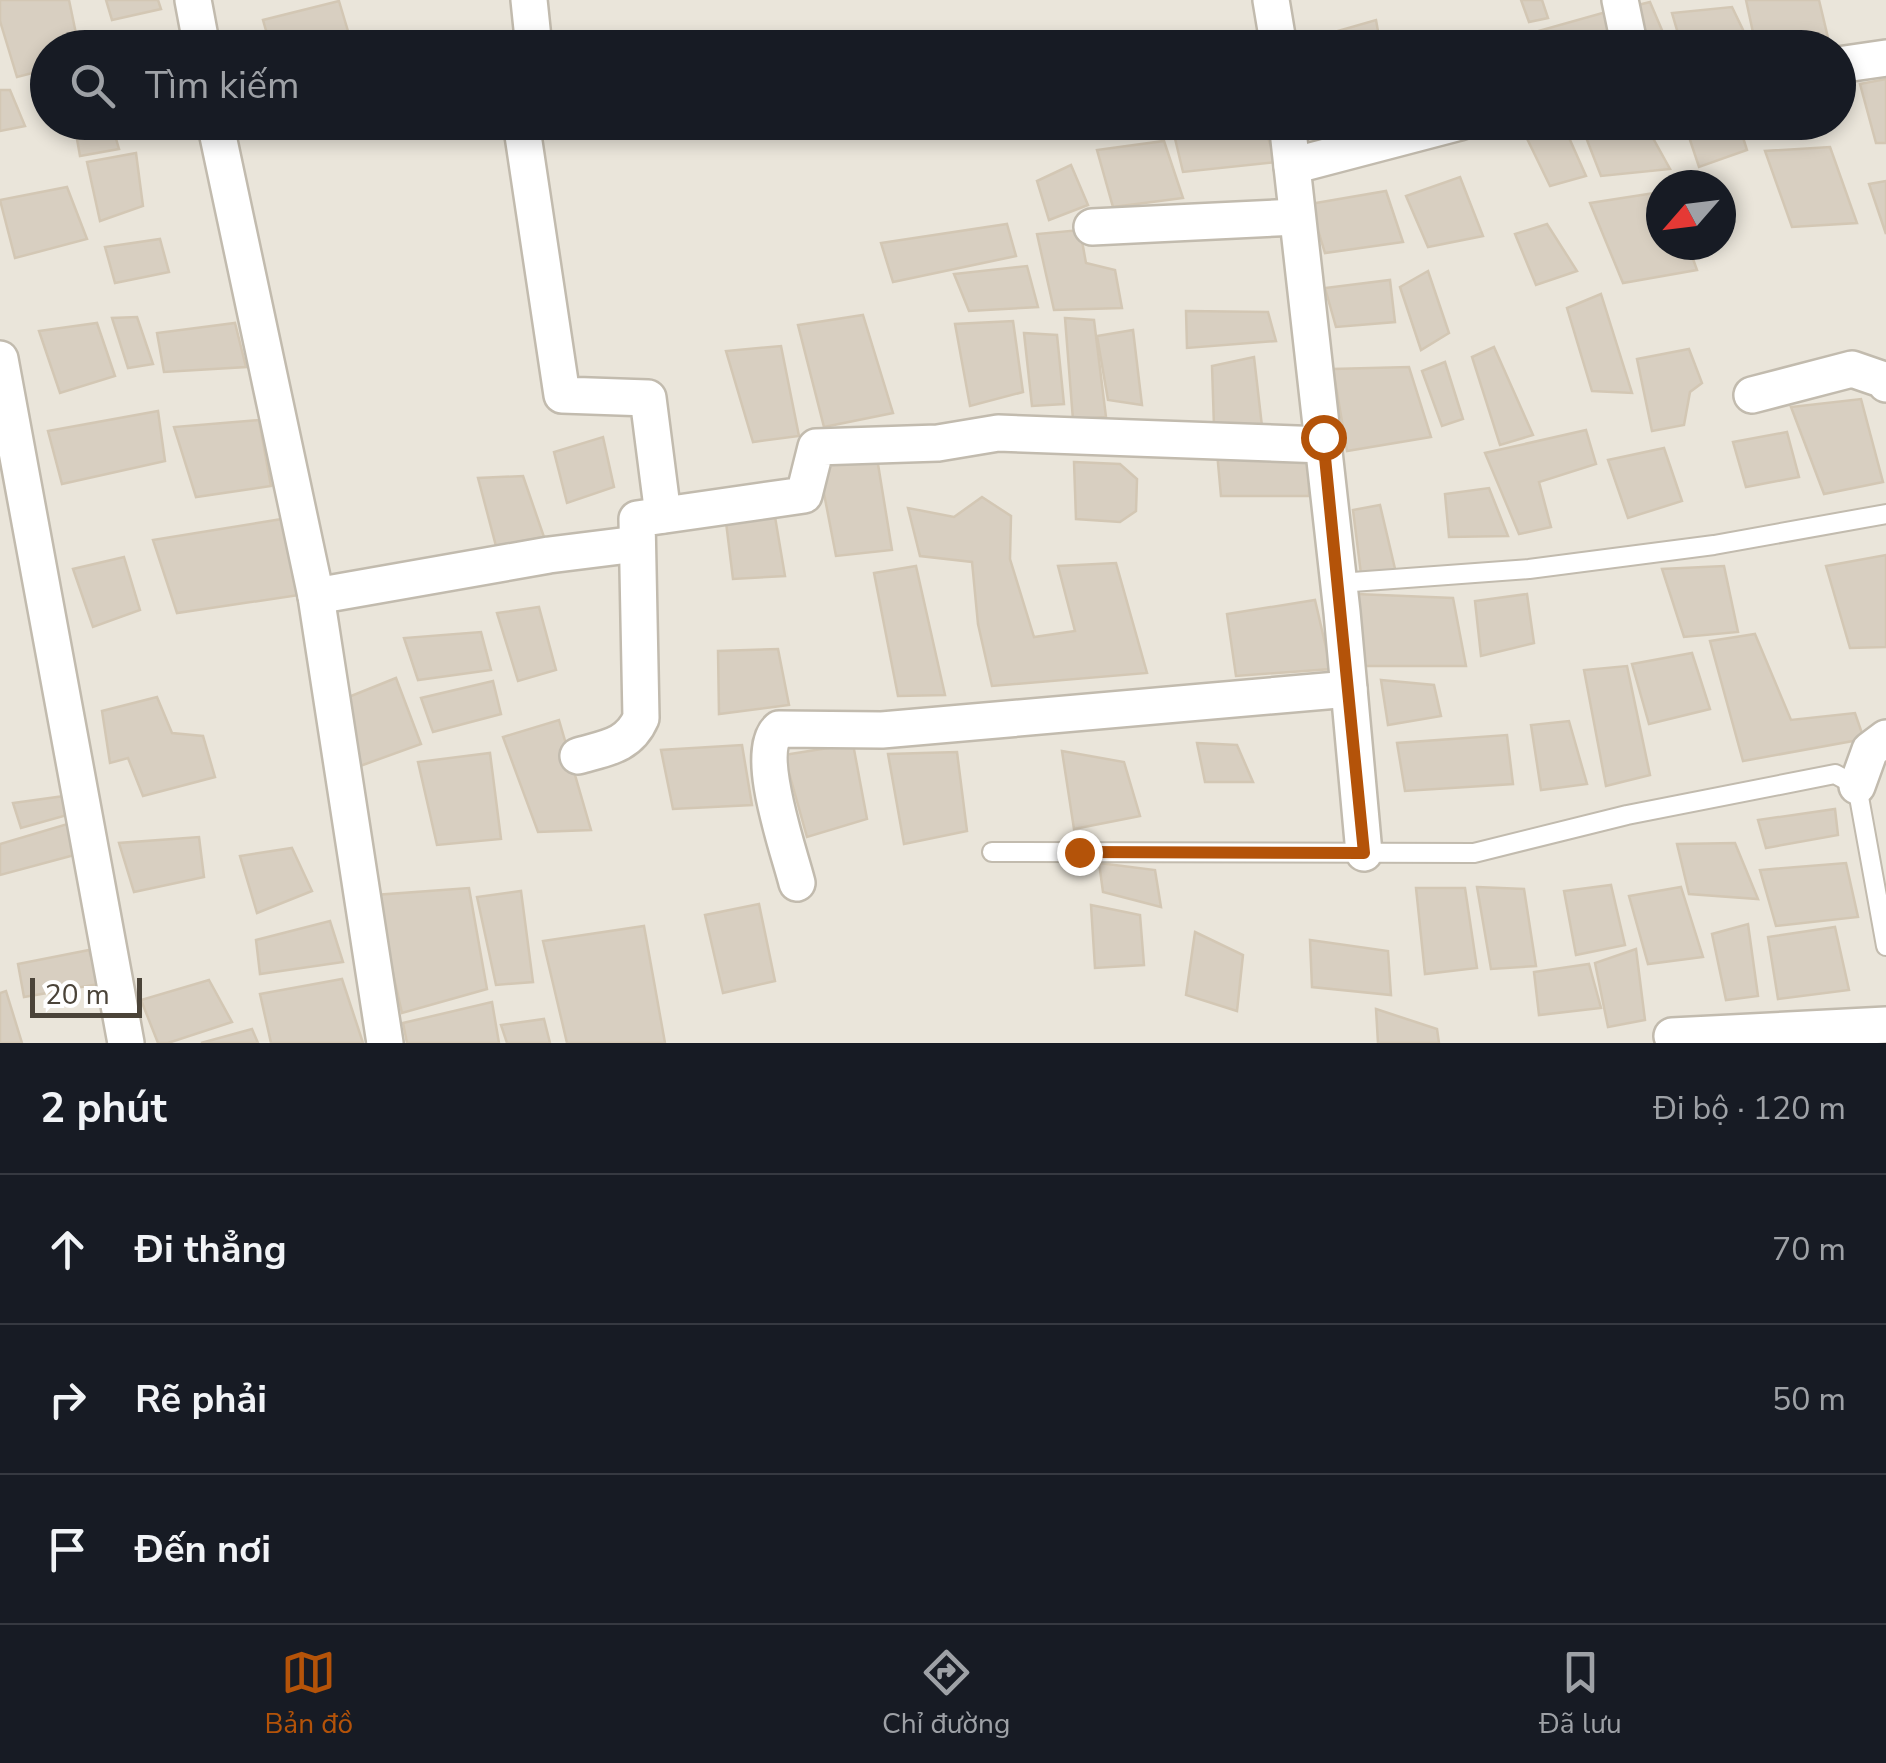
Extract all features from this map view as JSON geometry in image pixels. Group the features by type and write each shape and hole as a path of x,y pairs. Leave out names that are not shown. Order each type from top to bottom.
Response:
{"street":[{"path":"194,0 199,30"},
{"path":"529,0 532,30"},
{"path":"1271,0 1276,30"},
{"path":"1620,0 1626,30"},
{"path":"1856,62 1886,58"},
{"path":"220,140 316,596 385,1043"},
{"path":"524,140 562,395 648,398 664,515"},
{"path":"1289,140 1339,583 1364,853"},
{"path":"1292,166 1391,140"},
{"path":"1092,228 1297,217"},
{"path":"0,360 14,523 126,1043"},
{"path":"1752,395 1852,368 1886,384"},
{"path":"578,756 622,744 641,718 636,519 804,495 816,447 938,443 998,433 1324,445"},
{"path":"316,596 549,555 637,544"},
{"path":"797,883 768,764 771,738 779,730 882,730 1349,690"},
{"path":"1857,786 1870,750 1886,738"},
{"path":"1672,1036 1886,1025"}],"lane":[{"path":"1339,583 1529,570 1714,545 1886,514"},
{"path":"992,852 1474,853 1626,815 1834,774 1857,786 1886,946"}],"shaded area":[{"path":"0,0 1886,0 1886,1043 0,1043"}],"building":[{"path":"0,0 69,0 75,30 30,30 30,74 17,77 0,21"},
{"path":"106,0 158,0 161,9 112,20"},
{"path":"1521,0 1542,0 1548,18 1529,22"},
{"path":"1746,0 1819,0 1826,30 1752,30"},
{"path":"339,1 348,30 266,30 263,20"},
{"path":"1650,2 1662,30 1626,30 1622,9"},
{"path":"1732,7 1743,30 1677,30 1672,13"},
{"path":"1606,12 1612,30 1542,30"},
{"path":"1376,20 1378,30 1341,30"},
{"path":"1886,79 1886,143 1876,143 1860,84"},
{"path":"0,90 10,90 25,126 0,131"},
{"path":"77,140 116,140 119,149 80,156"},
{"path":"1175,140 1269,140 1276,162 1183,172"},
{"path":"1528,140 1570,140 1586,176 1550,186"},
{"path":"1587,140 1654,140 1670,169 1601,176"},
{"path":"1690,140 1744,140 1747,150 1699,167"},
{"path":"1164,141 1183,198 1113,207 1097,150"},
{"path":"1830,147 1857,223 1792,227 1765,151"},
{"path":"136,153 143,206 100,221 87,162"},
{"path":"1071,165 1088,205 1049,220 1037,181"},
{"path":"1460,177 1483,236 1428,247 1406,196"},
{"path":"1886,181 1886,234 1869,184"},
{"path":"67,187 87,239 15,258 0,200"},
{"path":"1386,191 1403,242 1325,253 1310,204"},
{"path":"1646,194 1646,260 1693,260 1697,270 1623,283 1590,203"},
{"path":"1007,224 1016,256 893,282 881,243"},
{"path":"1547,224 1577,271 1536,285 1515,234"},
{"path":"1080,230 1086,263 1115,270 1122,308 1054,310 1037,234"},
{"path":"160,239 169,272 115,283 105,247"},
{"path":"1027,266 1038,307 969,311 954,274"},
{"path":"1428,271 1449,333 1421,350 1400,287"},
{"path":"1390,280 1395,322 1336,327 1325,288"},
{"path":"1601,294 1632,393 1592,391 1567,308"},
{"path":"1186,311 1268,312 1276,341 1187,348"},
{"path":"863,315 893,413 824,427 798,325"},
{"path":"137,317 153,364 128,368 112,318"},
{"path":"1065,318 1094,320 1106,417 1073,420"},
{"path":"1013,321 1023,392 970,406 955,324"},
{"path":"97,323 115,376 60,393 39,331"},
{"path":"235,323 246,367 164,372 157,333"},
{"path":"1133,330 1142,405 1108,400 1097,336"},
{"path":"1024,333 1057,335 1064,404 1032,406"},
{"path":"781,346 799,436 753,442 726,351"},
{"path":"1494,347 1533,435 1500,445 1472,357"},
{"path":"1689,349 1702,383 1690,392 1684,425 1652,431 1637,359"},
{"path":"1254,357 1263,435 1214,427 1212,366"},
{"path":"1445,362 1463,419 1442,426 1422,371"},
{"path":"1409,367 1431,437 1347,451 1333,369"},
{"path":"1861,399 1883,482 1824,494 1791,407"},
{"path":"158,411 165,461 62,484 48,431"},
{"path":"259,420 271,486 196,497 174,427"},
{"path":"1586,430 1596,464 1539,482 1551,527 1519,534 1485,453"},
{"path":"1787,432 1799,477 1746,487 1733,442"},
{"path":"603,437 614,487 567,503 554,452"},
{"path":"1664,448 1682,501 1628,518 1608,460"},
{"path":"816,452 877,458 892,550 836,556"},
{"path":"1217,452 1309,455 1309,496 1221,496"},
{"path":"1074,462 1120,464 1137,479 1136,511 1120,522 1076,519"},
{"path":"523,476 544,537 496,546 478,478"},
{"path":"1489,488 1508,536 1449,537 1445,494"},
{"path":"982,497 1011,516 1010,559 1034,637 1075,631 1058,566 1116,563 1147,673 992,686 978,624 972,562 920,556 908,508 954,517"},
{"path":"773,505 785,576 733,579 724,506"},
{"path":"1380,505 1396,573 1361,574 1353,510"},
{"path":"282,519 299,595 177,613 153,540"},
{"path":"1886,555 1886,647 1850,648 1826,566"},
{"path":"124,557 140,610 93,627 73,569"},
{"path":"916,566 945,695 898,696 874,573"},
{"path":"1724,566 1738,632 1684,637 1662,569"},
{"path":"1356,594 1453,598 1466,666 1359,666"},
{"path":"1527,594 1534,643 1481,656 1475,601"},
{"path":"1315,600 1331,669 1236,676 1227,614"},
{"path":"539,607 556,670 518,681 497,613"},
{"path":"481,632 491,670 418,680 404,638"},
{"path":"1755,634 1791,720 1855,713 1864,739 1743,761 1710,641"},
{"path":"778,649 789,705 719,714 718,651"},
{"path":"1692,653 1710,709 1649,724 1632,664"},
{"path":"1627,666 1650,775 1606,786 1584,670"},
{"path":"396,678 421,744 360,766 341,700"},
{"path":"1381,680 1434,685 1441,716 1388,725"},
{"path":"493,681 501,714 433,732 421,698"},
{"path":"157,697 172,733 203,736 215,777 143,796 128,758 110,763 102,711"},
{"path":"559,720 591,830 538,832 503,737"},
{"path":"1569,721 1587,784 1541,790 1531,725"},
{"path":"1507,735 1513,784 1405,791 1397,743"},
{"path":"1197,743 1237,745 1253,782 1205,782"},
{"path":"853,744 867,819 807,837 784,755"},
{"path":"742,745 752,805 673,809 661,750"},
{"path":"1062,751 1124,762 1140,816 1074,829"},
{"path":"957,752 967,831 904,844 888,754"},
{"path":"490,753 501,839 437,845 418,762"},
{"path":"72,795 78,812 21,828 13,803"},
{"path":"1835,809 1838,835 1766,848 1758,820"},
{"path":"74,822 78,854 0,875 0,844"},
{"path":"199,837 204,877 134,892 119,843"},
{"path":"1735,843 1758,899 1689,894 1677,844"},
{"path":"292,848 312,891 257,913 240,856"},
{"path":"1099,863 1155,870 1161,907 1103,892"},
{"path":"1846,863 1858,917 1776,926 1760,870"},
{"path":"1611,885 1625,945 1576,955 1564,891"},
{"path":"1477,887 1524,889 1536,966 1491,969"},
{"path":"1681,887 1703,957 1648,964 1629,896"},
{"path":"469,888 487,989 402,1013 375,895"},
{"path":"1416,888 1465,888 1477,968 1425,974"},
{"path":"521,891 533,982 496,985 477,897"},
{"path":"759,904 775,981 723,993 705,915"},
{"path":"1091,905 1140,915 1144,965 1095,968"},
{"path":"330,921 343,962 260,974 256,940"},
{"path":"1748,924 1758,996 1726,1000 1712,934"},
{"path":"644,926 665,1043 567,1043 543,941"},
{"path":"1835,927 1849,990 1778,999 1768,937"},
{"path":"1195,932 1243,955 1237,1011 1186,995"},
{"path":"1310,940 1388,951 1391,995 1312,987"},
{"path":"1636,949 1645,1020 1608,1027 1595,963"},
{"path":"89,950 99,984 24,997 18,964"},
{"path":"1589,964 1601,1008 1539,1015 1534,972"},
{"path":"342,979 363,1043 271,1043 260,994"},
{"path":"209,980 232,1022 158,1043 141,1000"},
{"path":"6,991 22,1043 0,1043 0,993"},
{"path":"492,1002 499,1043 407,1043 403,1023"},
{"path":"1376,1009 1437,1029 1439,1043 1378,1043"},
{"path":"544,1019 550,1043 507,1043 501,1025"},
{"path":"252,1029 258,1043 201,1043"}],"route":[{"path":"1079,852 1364,853 1323,437"}]}
